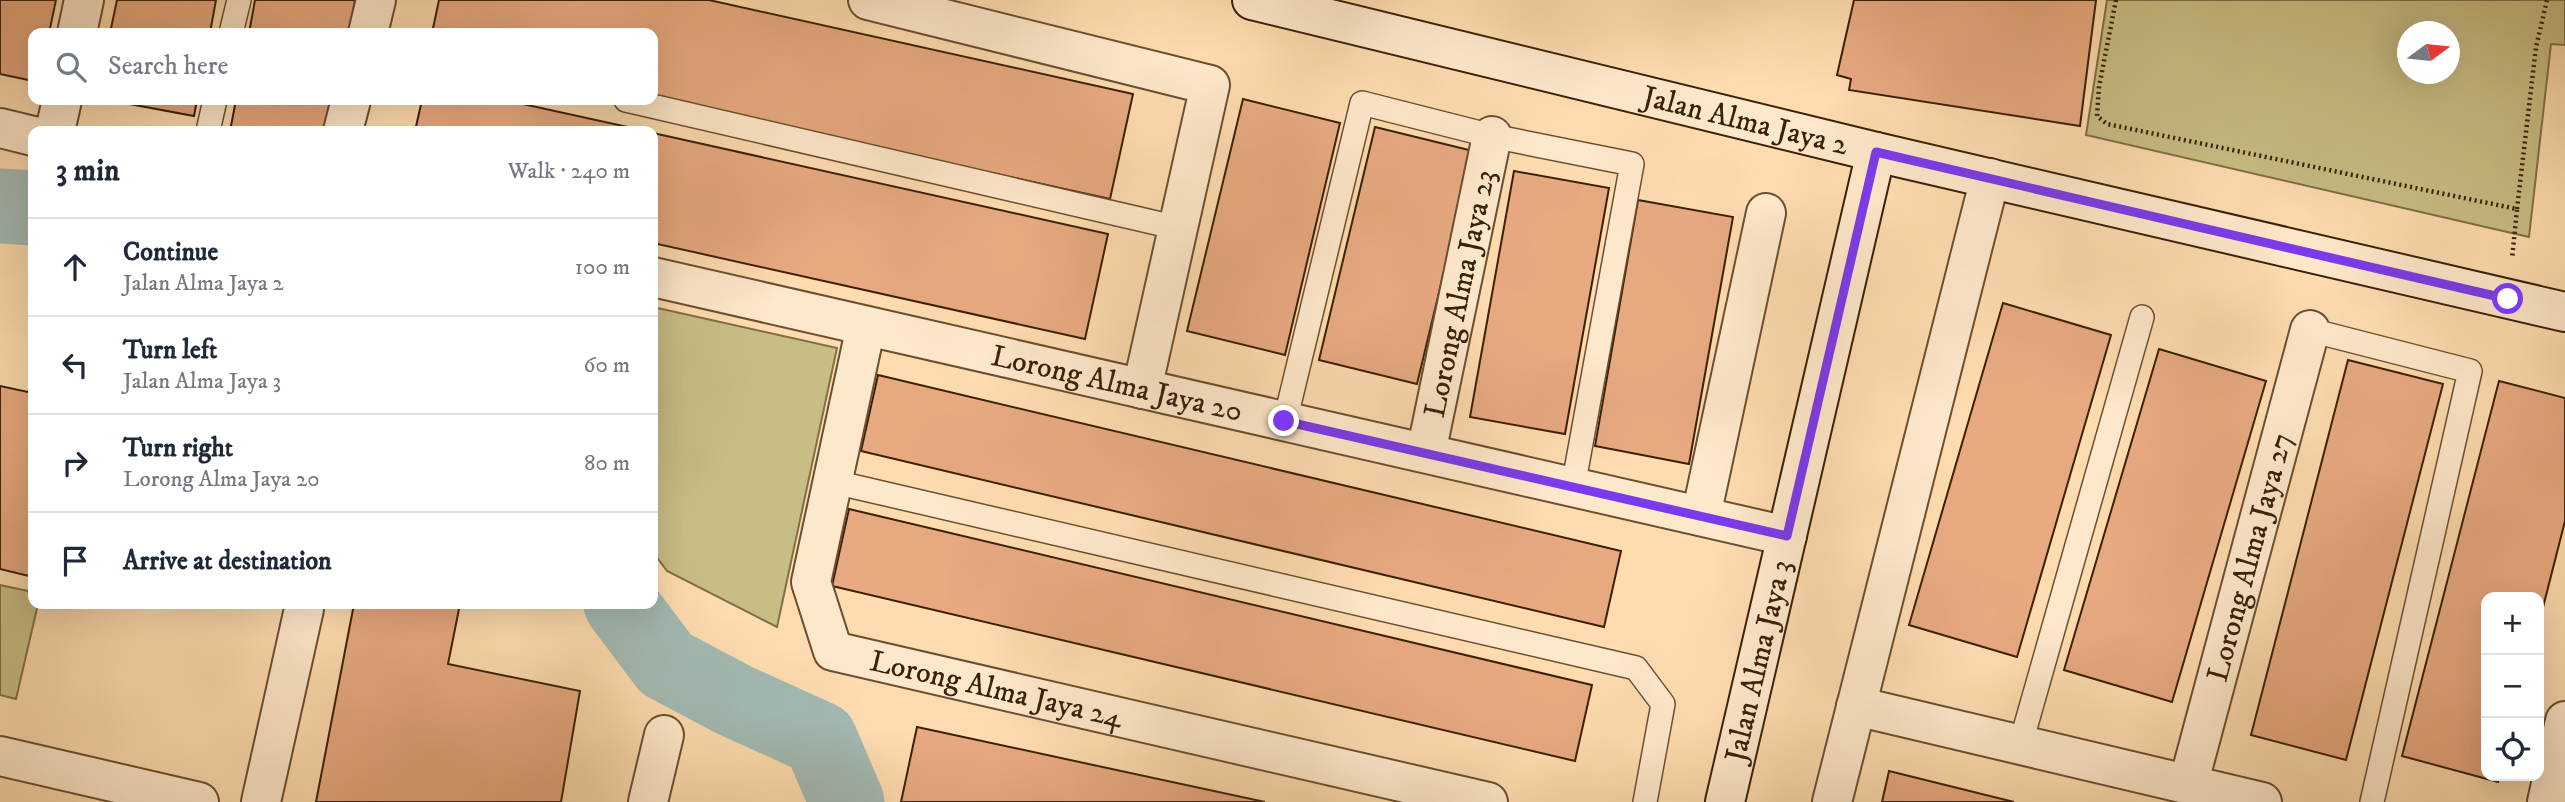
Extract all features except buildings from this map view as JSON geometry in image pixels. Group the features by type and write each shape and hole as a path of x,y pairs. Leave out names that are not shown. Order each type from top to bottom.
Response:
{"street":[{"path":"78,28 84,0"},
{"path":"369,28 376,0"},
{"path":"868,0 1210,85 1142,389"},
{"name":"Jalan Alma Jaya 2","path":"1252,0 1876,152 2565,312"},
{"path":"56,126 61,105"},
{"path":"344,126 350,105"},
{"path":"0,128 28,135"},
{"name":"Lorong Alma Jaya 23","path":"1426,453 1492,136"},
{"name":"Jalan Alma Jaya 3","path":"1725,802 1876,152"},
{"path":"1832,802 1990,178"},
{"path":"1701,516 1766,213"},
{"name":"Lorong Alma Jaya 20","path":"658,278 1787,536"},
{"name":"Lorong Alma Jaya 24","path":"866,326 830,481 811,582 832,651 1488,802"},
{"name":"Lorong Alma Jaya 27","path":"2188,785 2310,330"},
{"path":"261,802 304,609"},
{"path":"1856,706 2262,802"},
{"path":"2547,802 2565,721"},
{"path":"648,802 664,735"},
{"path":"0,756 199,802"}],"lane":[{"path":"232,28 239,0"},
{"path":"1284,421 1363,103 1492,136 1632,164 1573,487"},
{"path":"209,126 214,105"},
{"path":"648,105 1178,228"},
{"path":"2020,746 2142,317"},
{"path":"2310,330 2469,371 2372,802"},
{"path":"830,481 1636,668 1663,704 1645,802"}],"path":[{"path":"2116,0 2099,87 2097,116 2107,124 2517,209"},
{"path":"2508,299 2536,47 2547,0"}],"shaded area":[{"path":"2107,0 2565,0 2565,45 2551,44 2529,237 2086,135"},
{"path":"658,308 837,348 777,627 667,571 658,559"},
{"path":"0,585 28,591 28,609 37,609 16,699 0,695"}],"waterway":[{"path":"0,206 28,208"},
{"path":"625,609 666,664 734,700 820,739 847,802"}],"route":[{"path":"1284,421 1787,536 1876,152 2508,299"}]}
